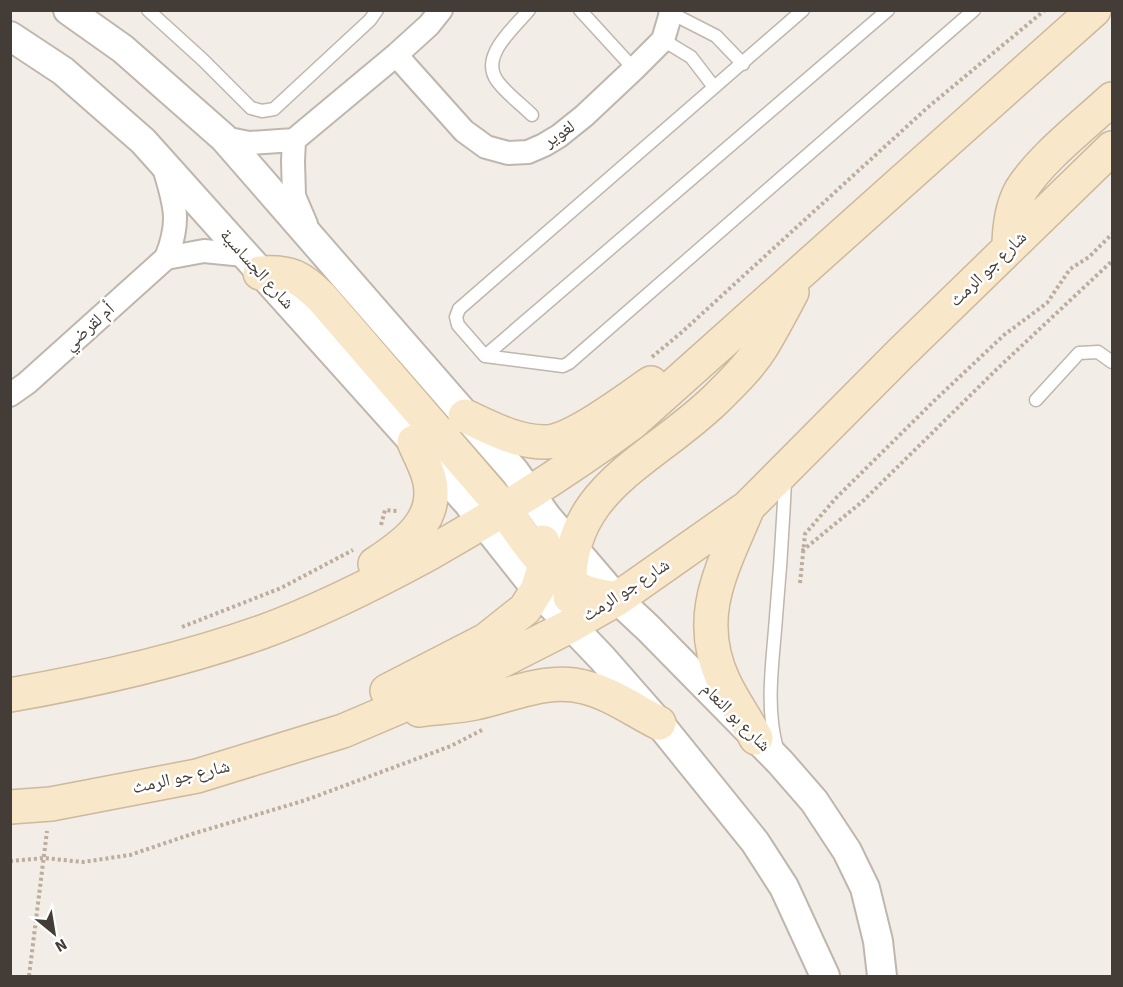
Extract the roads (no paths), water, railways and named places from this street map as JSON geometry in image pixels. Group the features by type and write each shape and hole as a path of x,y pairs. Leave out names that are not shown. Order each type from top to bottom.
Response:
{"main road":[{"path":"10,695 77,684 166,663 261,632 369,587 506,509 578,463 632,423 1094,10"},
{"path":"1009,248 1009,229 1013,209 1021,191 1036,170 1113,99"},
{"name":"شارع جو الرمث","path":"10,807 51,804 197,776 269,755 374,719 472,676 570,626 616,599 748,507 785,468 1113,148"},
{"path":"252,264 301,278 322,298 506,509 524,538 556,571 590,594 616,599"},
{"path":"269,755 280,740 296,729 316,718 380,694 486,640 525,609 556,571 585,517 607,489 686,426 743,370 760,348 804,269"},
{"path":"465,416 520,439 549,441 569,435 586,426 662,376 685,364 701,361"},
{"path":"338,601 373,565 401,547 429,513 429,479 414,442"},
{"path":"748,507 717,580 710,629 724,681 756,738"},
{"path":"556,571 570,626"},
{"path":"374,719 421,710 473,704 539,687 568,684 584,687 607,696 659,723"}],"street":[{"path":"68,10 123,49 224,138 309,234 515,472 506,509"},
{"path":"224,138 249,143 294,140 396,55 429,25 441,10"},
{"name":"لغوير","path":"396,55 464,130 486,147 508,153 528,152 559,136 634,69 663,40 670,12"},
{"name":"شارع الجساسية","path":"10,36 63,71 143,141 414,442 506,509"},
{"path":"294,140 294,196 309,234"},
{"name":"أم لقرضي","path":"10,395 27,383 166,258 174,239 176,224 164,164"},
{"path":"166,258 204,252 252,264"},
{"name":"شارع بو النعام","path":"616,599 648,628 780,762 814,801 847,851 866,888 878,941 882,976"},
{"path":"570,626 602,658 659,723 755,842 784,887 825,976"}],"lane":[{"path":"148,10 204,60 250,108 262,111 274,109 370,20 377,10"},
{"path":"529,10 495,52 492,68 496,80 532,115"},
{"path":"580,10 634,69"},
{"path":"803,10 459,309 456,317 458,325 485,356 563,366 569,363 974,10"},
{"path":"485,356 888,10"},
{"path":"670,12 716,36 743,64"},
{"path":"663,40 691,57 714,87"},
{"path":"1036,400 1079,353 1098,352 1113,362"},
{"path":"780,762 774,737 770,696 781,560 785,468"}]}
